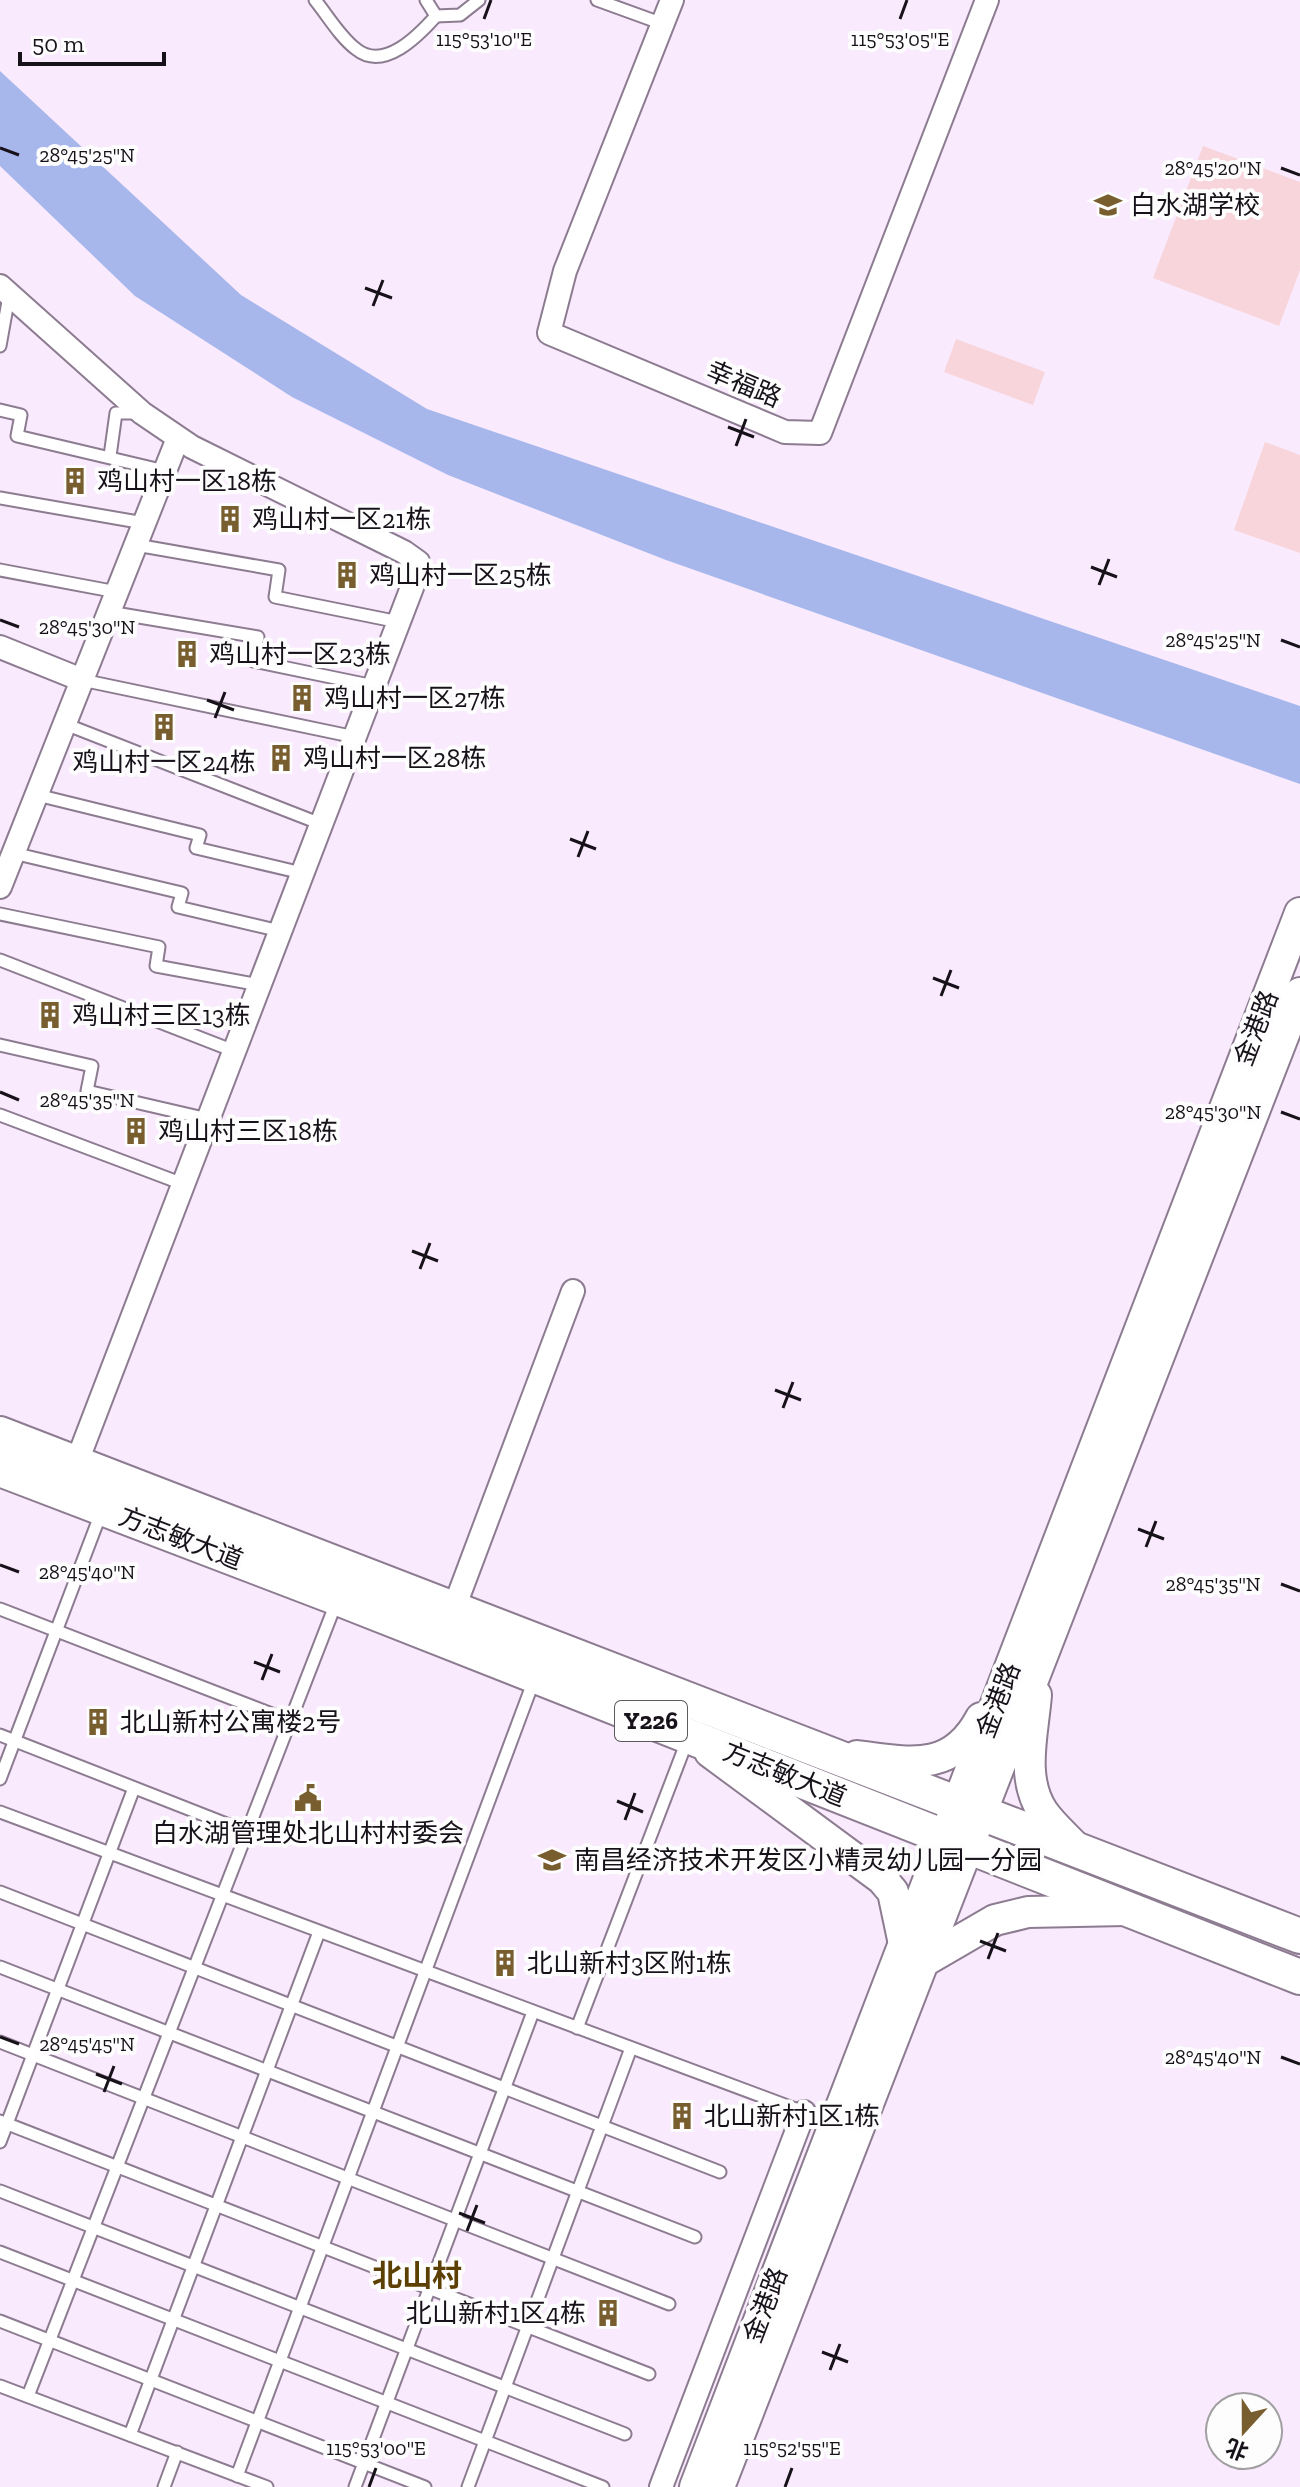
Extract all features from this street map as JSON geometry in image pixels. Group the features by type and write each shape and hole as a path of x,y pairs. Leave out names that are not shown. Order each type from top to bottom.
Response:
{"main road":[{"name":"金港路","path":"719,2487 846,2128 1028,1656 1300,913"},
{"name":"金港路","path":"1028,1656 1300,993"},
{"name":"方志敏大道","path":"0,1434 1300,1936"},
{"name":"方志敏大道","path":"0,1469 338,1598 1300,1977"},
{"path":"822,1751 903,1763 933,1761 953,1753 972,1735 1028,1656"},
{"path":"1028,1656 1032,1791 1044,1813 1077,1849"},
{"path":"689,1736 882,1879 893,1892 913,1954 995,1920 1028,1912 1129,1910"},
{"name":"金港路","path":"695,2487 846,2128"}],"street":[{"name":"幸福路","path":"672,0 565,271 549,333 785,432 820,433 987,0"},
{"path":"5,291 142,413 178,438 404,552 418,562 416,577 399,622 76,1464"},
{"path":"0,887 178,438"},
{"path":"0,647 82,680"},
{"path":"454,1608 573,1291"},
{"path":"661,2487 804,2112"}],"lane":[{"path":"315,0 358,52 381,57 414,40 436,16 460,15 479,0"},
{"path":"426,0 436,16"},
{"path":"597,0 663,24"},
{"path":"0,346 5,291"},
{"path":"0,410 21,415 17,436 165,471"},
{"path":"110,456 116,413 142,413"},
{"path":"0,498 144,523"},
{"path":"136,545 279,570 275,597 399,622"},
{"path":"0,570 113,602 258,637 253,661 374,686"},
{"path":"82,680 355,737"},
{"path":"65,724 321,824"},
{"path":"37,795 200,835 196,848 302,873"},
{"path":"13,853 182,893 178,907 280,931"},
{"path":"0,914 159,947 156,966 259,985"},
{"path":"0,960 234,1051"},
{"path":"0,1045 92,1066 87,1091 208,1119"},
{"path":"0,1115 183,1184"},
{"path":"0,1779 103,1508"},
{"path":"28,2396 338,1598"},
{"path":"0,1609 290,1721"},
{"path":"237,2476 536,1676"},
{"path":"0,1735 247,1832"},
{"path":"577,2028 689,1736"},
{"path":"0,2142 4,2122 58,1990 134,1788"},
{"path":"0,1812 846,2128"},
{"path":"0,1892 720,2172"},
{"path":"130,2435 319,1932"},
{"path":"0,1967 695,2237"},
{"path":"355,2487 533,2012"},
{"path":"0,2042 669,2304"},
{"path":"468,2487 631,2048"},
{"path":"4,2122 649,2374"},
{"path":"0,2191 625,2434"},
{"path":"0,2252 603,2487"},
{"path":"0,2321 425,2487"},
{"path":"0,2386 267,2487"},
{"path":"164,2487 177,2452"}],"shaded area":[{"path":"1203,146 1300,182 1300,270 1279,326 1153,278"},
{"path":"956,339 1045,372 1033,405 944,372"},
{"path":"1265,442 1300,455 1300,553 1234,530"}],"water":[{"path":"0,71 241,295 427,409 1300,706 1300,784 666,560 448,475 292,397 135,296 0,166"}],"place":[{"name":"白水湖学校","path":"1108,205"},
{"name":"鸡山村一区18栋","path":"75,481"},
{"name":"鸡山村一区21栋","path":"230,519"},
{"name":"鸡山村一区25栋","path":"347,575"},
{"name":"鸡山村一区23栋","path":"187,654"},
{"name":"鸡山村一区27栋","path":"302,698"},
{"name":"鸡山村一区24栋","path":"164,727"},
{"name":"鸡山村一区28栋","path":"281,758"},
{"name":"鸡山村三区13栋","path":"50,1015"},
{"name":"鸡山村三区18栋","path":"136,1131"},
{"name":"北山新村公寓楼2号","path":"98,1722"},
{"name":"白水湖管理处北山村村委会","path":"308,1798"},
{"name":"南昌经济技术开发区小精灵幼儿园一分园","path":"552,1860"},
{"name":"北山新村3区附1栋","path":"505,1963"},
{"name":"北山新村1区1栋","path":"682,2116"},
{"name":"北山新村1区4栋","path":"608,2313"}],"district":[{"name":"北山村","path":"417,2276"}]}
